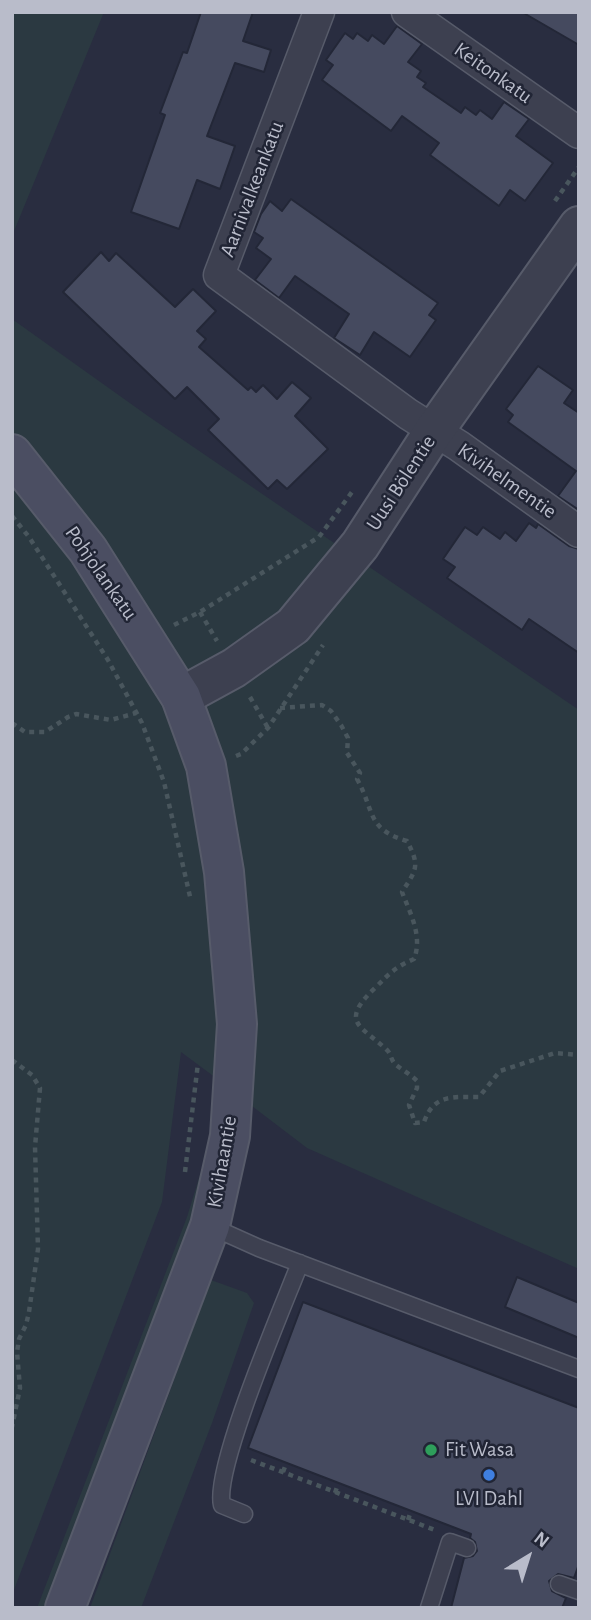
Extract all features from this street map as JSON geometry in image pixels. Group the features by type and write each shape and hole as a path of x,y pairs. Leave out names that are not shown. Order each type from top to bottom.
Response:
{"main road":[{"name":"Pohjolankatu","path":"12,454 88,550 181,697"},
{"name":"Kivihaantie","path":"65,1608 210,1226 230,1136 237,1024 223,872 206,766 181,697"}],"street":[{"name":"Aarnivalkeankatu","path":"319,12 219,275 434,431"},
{"name":"Keitonkatu","path":"407,12 579,133"},
{"name":"Uusi Bölentie","path":"181,697 234,668 293,626 360,545 434,431 579,226"},
{"name":"Kivihelmentie","path":"434,431 579,532"}],"lane":[{"path":"210,1226 579,1369"},
{"path":"244,1514 222,1505 220,1495 231,1445 300,1263"},
{"path":"429,1608 450,1542 464,1547"},
{"path":"559,1584 579,1591"}],"path":[{"path":"12,516 29,537 108,660 136,713 164,782 191,901"},
{"path":"280,708 322,705 331,711 348,738 347,753 360,773 357,779 369,802 372,817 379,829 407,841 416,858 415,873 402,892 415,923 417,950 414,959 396,967 366,995 356,1017 362,1031 389,1052 393,1062 417,1081 409,1105 415,1123 424,1122 431,1106 438,1100 479,1097 500,1071 555,1053 579,1055"},
{"path":"12,723 25,732 45,733 76,714 111,720 136,713"},
{"path":"185,1174 199,1056"},
{"path":"12,1060 32,1075 40,1088 35,1147 38,1249 29,1312 17,1352 20,1388 12,1427"},
{"path":"248,1459 453,1536 464,1547"},
{"path":"282,1472 286,1464"},
{"path":"335,1493 338,1485"},
{"path":"408,1520 411,1511"}],"shaded area":[{"path":"12,12 104,12 12,236"},
{"path":"12,319 148,416 579,710 579,1269 307,1148 227,1087 197,1223 47,1608 37,1608 187,1217 210,1142 216,1078 181,1052 162,1202 12,1595"},
{"path":"211,1280 247,1293 254,1303 212,1423 141,1608 90,1608"}],"building":[{"path":"201,12 253,12 243,41 271,50 264,72 235,63 207,136 235,146 220,189 197,180 179,229 131,212 165,115 160,113 183,52 187,53"},
{"path":"522,12 579,12 579,45"},
{"path":"397,26 422,44 408,62 421,71 417,77 426,83 423,87 461,113 465,107 476,115 480,110 492,119 504,102 529,119 516,136 553,163 525,201 510,190 499,206 430,155 439,143 402,116 391,131 322,80 333,65 326,60 345,33 353,39 357,33 368,41 372,35 384,44"},
{"path":"291,199 438,303 429,315 436,320 410,357 374,332 360,355 334,338 349,314 295,276 279,298 255,280 271,259 256,248 263,238 254,232 261,214 270,201 282,211"},
{"path":"101,252 109,261 116,253 175,307 193,289 216,311 197,331 206,339 199,347 248,390 251,387 256,392 263,385 277,399 292,382 311,398 295,416 328,449 287,489 277,480 268,489 208,430 219,419 187,387 175,399 63,292"},
{"path":"538,366 573,390 564,403 579,413 579,510 558,496 576,471 508,422 513,415 506,409"},
{"path":"529,523 536,528 538,524 569,546 579,549 579,653 529,619 522,630 447,578 455,567 443,559 465,527 477,535 483,527 500,539 505,532 516,541"},
{"path":"517,1277 579,1303 579,1338 505,1307"},
{"path":"303,1302 579,1408 579,1564 574,1578 558,1574 549,1581 552,1591 566,1598 562,1608 451,1608 464,1558 473,1556 477,1551 475,1542 470,1538 471,1534 248,1448"}],"place":[{"name":"Fit Wasa","path":"431,1450"},
{"name":"LVI Dahl","path":"489,1475"}]}
